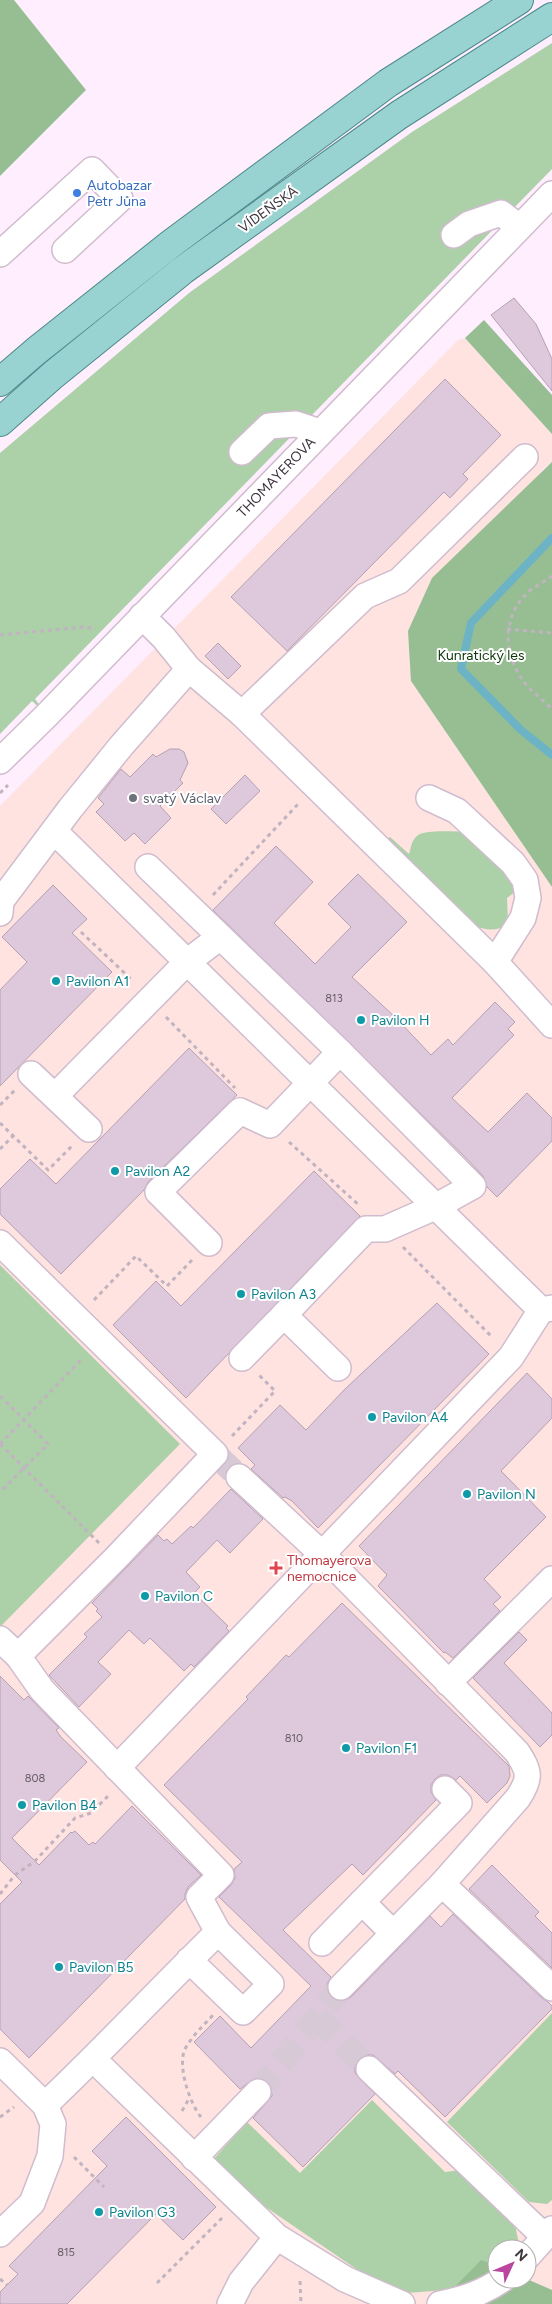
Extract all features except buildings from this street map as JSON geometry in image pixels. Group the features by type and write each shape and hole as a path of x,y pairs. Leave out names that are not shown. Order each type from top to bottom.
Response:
{"main road":[{"path":"0,382 172,243 388,83 519,0"},
{"name":"VÍDEŇSKÁ","path":"0,422 53,375 183,270 399,114 552,17"}],"street":[{"path":"0,254 92,170 120,199 65,250"},
{"name":"THOMAYEROVA","path":"0,761 552,194"},
{"path":"454,235 469,224 502,213 519,227"},
{"path":"242,452 269,426 296,424 320,432"},
{"path":"242,714 365,596 400,581 525,457"},
{"path":"134,624 164,638 189,669 242,714 495,962 552,1025"},
{"path":"0,913 1,901 54,831 122,745 189,669"},
{"path":"429,798 457,811 513,863 525,880 528,898 523,918 495,962"},
{"path":"54,831 435,1207 546,1309 511,1356 117,1768"},
{"path":"148,867 340,1052 473,1186 435,1207 385,1229 366,1229 242,1358"},
{"path":"55,1096 150,998 188,962 220,937"},
{"path":"209,1243 158,1192 240,1111 270,1125 340,1052"},
{"path":"31,1074 89,1129"},
{"path":"0,1243 215,1454 115,1559 18,1656"},
{"path":"284,1315 338,1368"},
{"path":"239,1477 322,1554 517,1752 526,1766 528,1783 518,1798 442,1884 341,1987"},
{"path":"448,1683 552,1579"},
{"path":"0,1639 18,1656 42,1690 221,1875 198,1897 218,1932 271,1984 243,2012 189,1960"},
{"path":"322,1943 459,1803 445,1789"},
{"path":"442,1884 552,1988"},
{"path":"362,1902 393,1933"},
{"path":"45,2105 218,1932"},
{"path":"93,2059 238,2202 277,2237 345,2279 402,2304"},
{"path":"0,2061 45,2105 53,2124 50,2156 32,2203 0,2234"},
{"path":"369,2069 549,2233 537,2246"},
{"path":"194,2158 258,2092"},
{"path":"230,2304 241,2282 277,2237"},
{"path":"440,2304 495,2291"}],"path":[{"path":"552,576 527,593 513,611 507,629 511,657 522,679 552,709"},
{"path":"0,635 134,624"},
{"path":"507,629 552,633"},
{"path":"196,913 315,786"},
{"path":"81,932 150,998 237,1090"},
{"path":"0,1123 48,1170 89,1129"},
{"path":"270,1125 385,1229 511,1356"},
{"path":"0,1149 13,1136"},
{"path":"90,1305 136,1256 167,1286 209,1243"},
{"path":"100,1341 0,1444 115,1559"},
{"path":"228,1440 275,1391"},
{"path":"0,1396 48,1444 0,1492"},
{"path":"0,1894 15,1875 35,1860 75,1818 91,1813 109,1794 117,1768"},
{"path":"216,2135 196,2112 188,2091 183,2068 184,2051 194,2036 229,1999"},
{"path":"52,2135 104,2187"},
{"path":"157,2283 238,2202"},
{"path":"0,2279 7,2285"}],"shaded area":[{"name":"Thomayerova nemocnice","path":"465,338 552,434 552,462 541,471 411,681 552,887 552,2304 0,2304 0,806 458,340"}],"green space":[{"path":"0,0 14,0 86,90 0,176"},
{"path":"552,43 552,169 35,699 47,715 32,701 0,734 0,453 189,293 412,132"},
{"path":"484,320 552,395 552,434 465,338"},
{"name":"Kunratický les","path":"552,462 552,887 411,681 408,631 432,578"},
{"path":"449,831 468,832 512,876 516,891 507,898 508,924 500,928 484,929 475,926 387,839 390,837 409,854 414,840 421,834"},
{"path":"0,1265 180,1444 0,1627"},
{"path":"552,2013 552,2200 547,2204 529,2202 447,2122"},
{"path":"372,2100 445,2172 461,2170 515,2225 518,2239 487,2239 487,2272 458,2289 407,2293 371,2279 254,2199 211,2162 247,2122 300,2173"},
{"path":"481,2260 487,2262 487,2289 537,2289 537,2283 552,2290 552,2304 438,2304"}],"waterway":[{"path":"552,538 471,623 461,669 521,730 552,755"}],"tunnel":[{"path":"215,1454 239,1477"},
{"path":"258,2092 341,1987"},
{"path":"317,2017 369,2069"}],"place":[{"name":"Autobazar Petr Jůna","path":"77,193"},
{"name":"svatý Václav","path":"133,798"},
{"name":"Pavilon A1","path":"56,981"},
{"name":"Pavilon H","path":"361,1020"},
{"name":"Pavilon A2","path":"115,1171"},
{"name":"Pavilon A3","path":"241,1294"},
{"name":"Pavilon A4","path":"372,1417"},
{"name":"Pavilon N","path":"467,1494"},
{"name":"Thomayerova nemocnice","path":"276,1568"},
{"name":"Pavilon C","path":"145,1596"},
{"name":"Pavilon F1","path":"346,1748"},
{"name":"Pavilon B4","path":"22,1805"},
{"name":"Pavilon B5","path":"59,1967"},
{"name":"Pavilon G3","path":"99,2212"}]}
